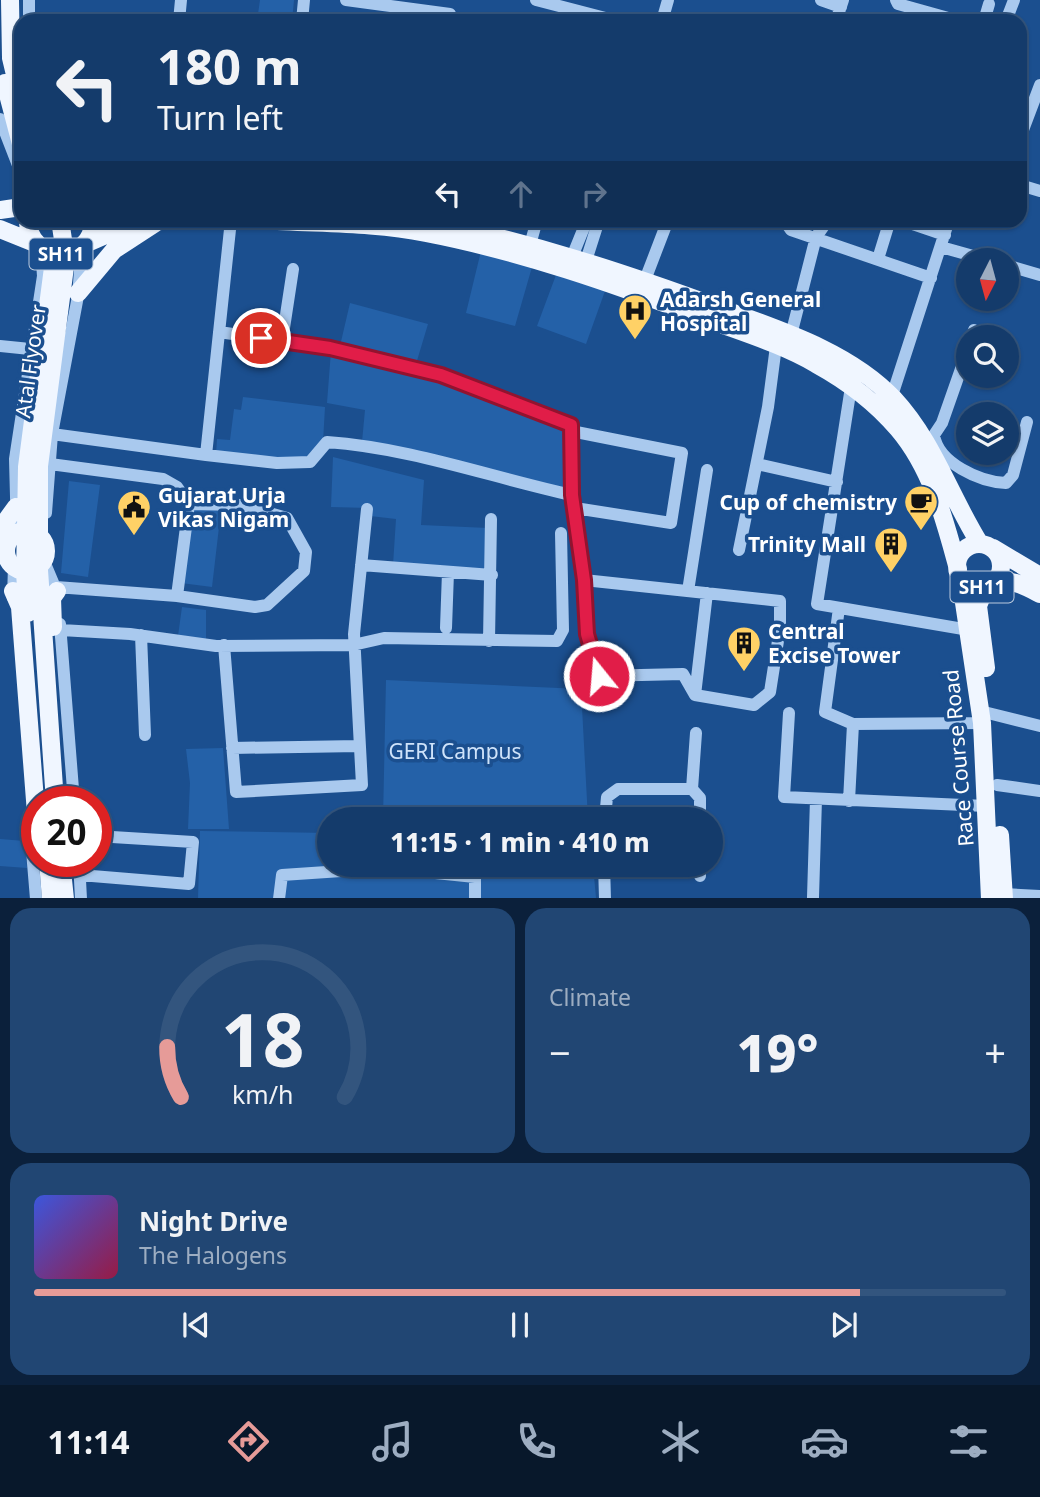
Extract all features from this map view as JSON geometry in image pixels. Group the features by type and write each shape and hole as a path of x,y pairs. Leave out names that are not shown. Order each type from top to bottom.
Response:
{"main road":[{"path":"10,0 11,58 14,71"},
{"path":"0,51 14,113"},
{"path":"0,103 1,122"},
{"name":"SH11","path":"29,228 31,237 39,246"},
{"name":"Atal Flyover","path":"41,786 12,562 52,290 54,260 48,228"},
{"name":"Atal Flyover","path":"54,786 39,589 38,509 39,466 66,259 61,228"},
{"name":"SH11","path":"84,245 90,228"},
{"name":"SH11","path":"0,229 55,254 66,254 122,228"},
{"path":"78,293 114,250 152,228"},
{"name":"SH11","path":"390,228 425,232 645,280 783,340 851,387 886,416 915,452 948,505 985,545 996,552 1001,564 989,584"},
{"name":"SH11","path":"456,228 530,245 783,340 835,356 892,397 931,439 948,505 959,573 971,586 1004,580 1040,593"},
{"path":"16,507 12,562 33,786"},
{"path":"29,532 44,542 44,561 29,571 12,562 29,532"},
{"name":"SH11","path":"959,573 964,550 985,545 1040,576"},
{"path":"959,573 972,621"},
{"path":"972,621 979,599 989,584"},
{"path":"55,594 66,786"},
{"name":"Race Course Road","path":"972,621 997,785 999,897"},
{"name":"Race Course Road","path":"985,716 986,806 999,897"},
{"path":"40,877 42,898"},
{"path":"49,877 51,898"},
{"path":"63,877 65,898"},
{"path":"74,898 75,877"}],"street":[{"path":"346,0 450,14"},
{"path":"536,0 590,14"},
{"path":"821,0 842,4"},
{"path":"896,0 898,4 934,14"},
{"path":"986,14 989,4"},
{"path":"1027,119 1040,85"},
{"path":"1,122 14,155"},
{"path":"206,455 230,228"},
{"path":"530,245 535,228"},
{"path":"580,264 586,228"},
{"path":"580,264 596,228"},
{"path":"645,280 665,228"},
{"path":"789,228 931,278"},
{"path":"739,550 783,340 816,237 822,228"},
{"path":"878,259 888,228"},
{"path":"917,228 959,248"},
{"path":"886,416 947,228"},
{"path":"44,542 52,434 84,245"},
{"path":"16,507 15,459 43,276 39,246"},
{"path":"282,341 293,269"},
{"path":"1019,269 1040,275"},
{"path":"219,331 330,348 441,375 571,425 574,501 584,580 587,634 599,676 683,674 695,695"},
{"path":"0,346 30,349"},
{"path":"956,383 942,423 931,439 942,453 959,467 984,479 1006,483 1013,475 1027,422"},
{"path":"851,387 817,604 972,621"},
{"path":"52,434 277,463 310,462 327,442 351,444 437,460 574,501 671,523 682,453 571,431"},
{"path":"50,464 170,481 184,493 189,503 177,597"},
{"path":"757,464 837,482"},
{"path":"688,592 706,470"},
{"path":"55,594 177,597 255,607 267,605 299,579 307,562 306,552 287,518 241,505 189,503"},
{"path":"223,645 236,792 362,785 354,645 367,509"},
{"path":"489,640 491,519"},
{"path":"61,630 141,635 223,645 354,645 384,638 533,643 561,638 561,533"},
{"path":"44,561 55,594 61,630 73,786"},
{"path":"12,562 36,898"},
{"path":"361,565 492,575"},
{"path":"446,628 448,572"},
{"path":"584,580 780,601 777,654 770,692 754,705 695,695"},
{"path":"695,695 707,593"},
{"path":"839,608 825,712 853,724 985,716 1040,726"},
{"path":"141,635 145,735"},
{"path":"789,713 783,797 986,806"},
{"path":"849,801 853,724"},
{"path":"696,733 692,789 700,798 700,807"},
{"path":"232,748 359,746"},
{"path":"997,785 1040,791"},
{"path":"606,807 607,797 618,789 692,789"},
{"path":"813,897 816,799"},
{"path":"112,837 193,842 190,884 112,873"},
{"path":"279,898 282,875 317,873"},
{"path":"77,877 81,898"},
{"path":"475,898 476,877"},
{"path":"604,877 605,898"},
{"path":"999,897 1040,896"}],"green space":[{"path":"260,0 294,0 293,14 258,14"},
{"path":"481,251 532,267 515,326 466,313"},
{"path":"556,275 605,291 586,344 537,326"},
{"path":"350,303 428,324 416,364 340,346"},
{"path":"331,351 443,378 568,426 569,490 362,442 365,410 327,403"},
{"path":"243,397 325,407 323,442 310,460 216,455 217,439 230,440 234,409 241,410"},
{"path":"333,457 424,480 421,525 488,528 489,571 393,565 396,519 370,516 369,508 331,507"},
{"path":"69,481 100,485 88,577 61,573"},
{"path":"192,507 221,510 212,587 181,583"},
{"path":"182,607 206,610 206,641 178,636"},
{"name":"GERI Campus","path":"386,680 581,689 587,807 383,807"},
{"path":"223,748 229,829 188,829 190,783 186,749"},
{"path":"200,831 317,833 317,877 594,877 596,898 198,898"},
{"path":"0,839 21,841 21,868 0,866"}],"place":[{"name":"Adarsh General Hospital","path":"635,341"},
{"name":"Cup of chemistry","path":"921,532"},
{"name":"Gujarat Urja Vikas Nigam","path":"134,537"},
{"name":"Trinity Mall","path":"891,574"},
{"name":"Central Excise Tower","path":"744,673"}],"route":[{"path":"261,338 330,348 441,375 571,425 572,495 584,580 587,634 599,676"}]}
